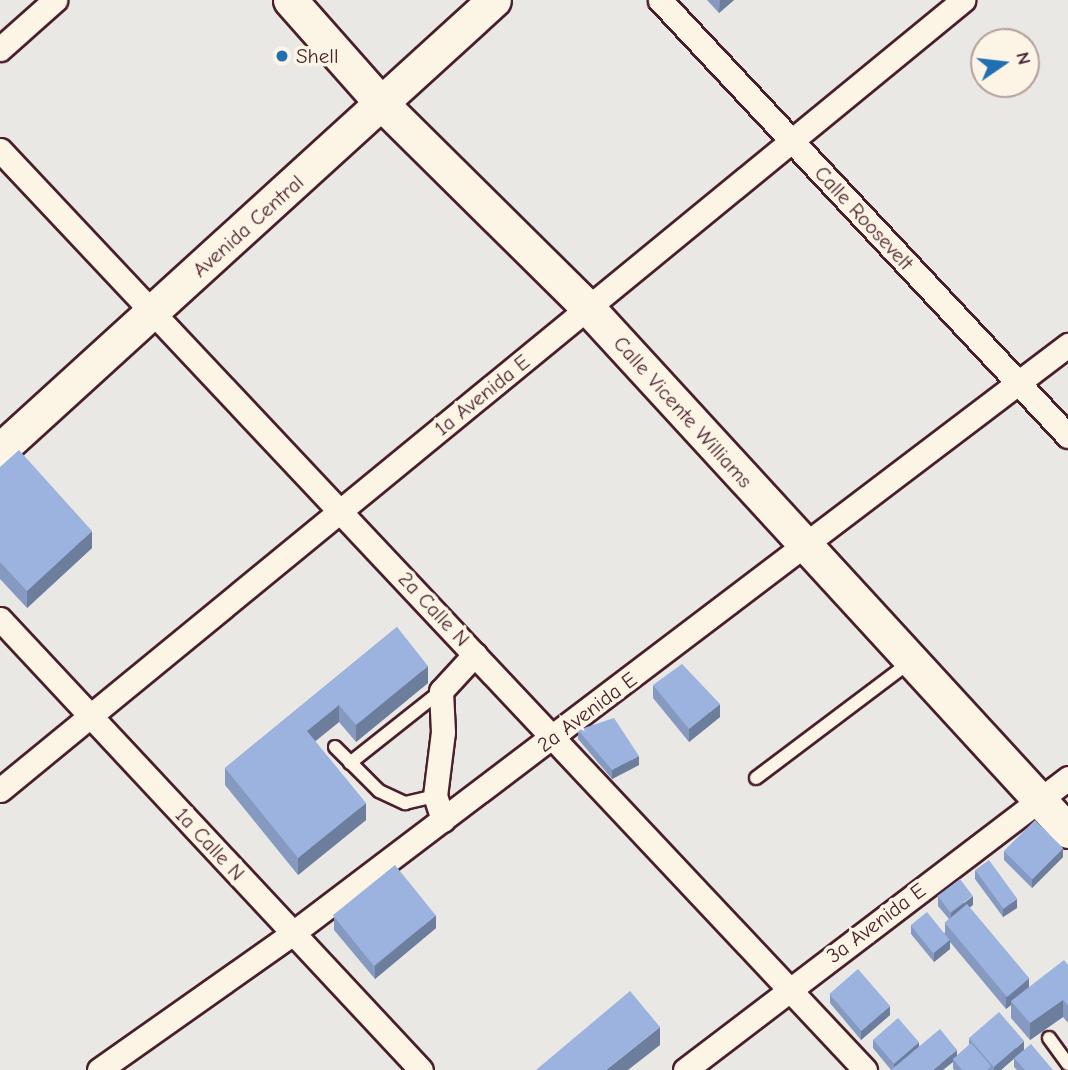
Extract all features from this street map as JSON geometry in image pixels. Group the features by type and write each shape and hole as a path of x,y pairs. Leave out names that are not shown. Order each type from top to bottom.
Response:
{"main road":[{"name":"Calle Vicente Williams","path":"290,0 383,105 588,308 910,662 1068,831"},
{"name":"Avenida Central","path":"0,450 383,105 494,0"}],"street":[{"path":"0,49 55,0"},
{"name":"Calle Roosevelt","path":"660,0 1068,436"},
{"name":"1a Avenida E","path":"0,790 92,718 790,139 963,0"},
{"name":"2a Calle N","path":"0,150 342,510 865,1070"},
{"name":"2a Avenida E","path":"100,1070 293,933 1068,345"},
{"name":"1a Calle N","path":"0,619 421,1070"},
{"path":"443,820 435,796 443,732 441,691 475,654"},
{"name":"3a Avenida E","path":"685,1070 1068,778"}],"lane":[{"path":"755,778 910,662"},
{"path":"351,763 441,691"},
{"path":"335,747 379,791 405,803 435,796"},
{"path":"1049,1038 1068,1064"}],"building":[{"path":"19,450 92,531 27,591 0,562 0,467"},
{"path":"397,627 428,666 356,725 339,705 307,731 366,803 298,858 225,768"},
{"path":"682,664 720,704 689,729 653,685"},
{"path":"614,718 639,756 612,770 578,730"},
{"path":"1035,820 1063,848 1032,879 1004,851"},
{"path":"989,860 1017,899 1003,909 975,870"},
{"path":"395,865 436,916 374,966 333,915"},
{"path":"960,879 973,896 950,913 938,896"},
{"path":"967,904 1029,978 1007,997 945,923"},
{"path":"927,912 950,940 933,953 911,925"},
{"path":"1064,960 1068,965 1068,1006 1063,1000 1030,1023 1011,1001"},
{"path":"858,969 890,1006 861,1031 829,994"},
{"path":"630,991 660,1027 606,1070 536,1070"},
{"path":"999,1012 1024,1041 994,1067 969,1038"},
{"path":"898,1018 919,1042 894,1064 873,1040"},
{"path":"940,1029 957,1050 933,1070 891,1070"},
{"path":"971,1043 991,1066 987,1070 962,1070 953,1059"},
{"path":"1031,1044 1053,1070 1025,1070 1014,1058"}],"place":[{"name":"Shell","path":"282,56"}]}
